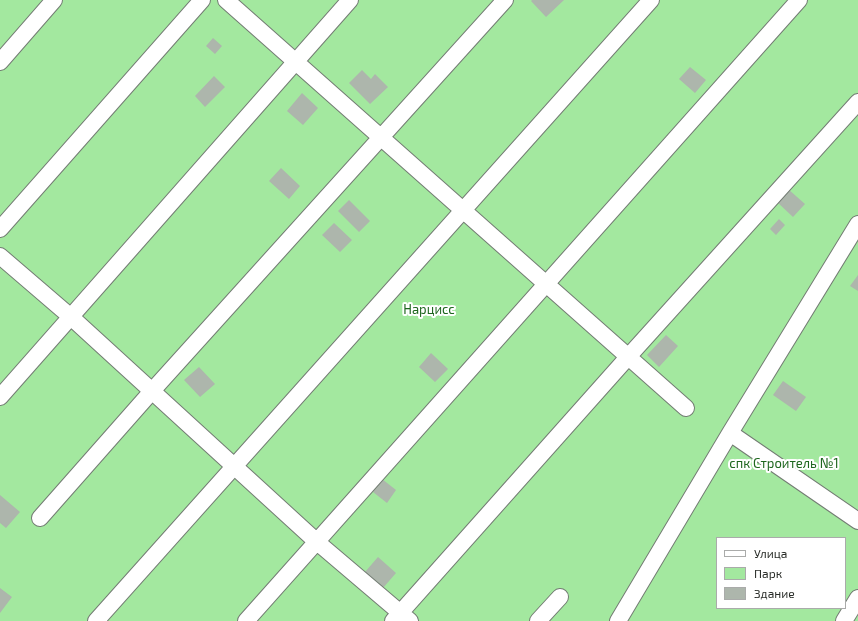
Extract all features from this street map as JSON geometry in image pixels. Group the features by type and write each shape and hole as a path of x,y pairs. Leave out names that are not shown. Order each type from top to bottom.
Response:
{"lane":[{"path":"0,62 54,0"},
{"path":"0,229 202,0"},
{"path":"226,0 686,408"},
{"path":"0,397 350,0"},
{"path":"40,518 152,391 504,0"},
{"path":"96,621 651,0"},
{"path":"246,621 799,0"},
{"path":"0,256 152,391 401,618 628,357 858,102"},
{"path":"618,621 730,432 858,224"},
{"path":"730,432 858,521"},
{"path":"538,621 560,597"},
{"path":"844,621 858,598"}],"green space":[{"name":"Нарцисс","path":"0,0 858,0 858,621 0,621"}],"building":[{"path":"564,0 546,17 531,1"},
{"path":"213,38 222,46 215,54 206,46"},
{"path":"690,67 706,80 695,93 679,79"},
{"path":"362,70 371,79 375,74 388,87 370,104 349,83"},
{"path":"214,76 225,87 205,107 195,96"},
{"path":"302,93 318,108 303,125 287,111"},
{"path":"281,168 300,186 289,199 269,181"},
{"path":"788,189 805,204 793,217 776,201"},
{"path":"349,200 370,221 359,232 338,211"},
{"path":"779,219 785,225 776,235 770,229"},
{"path":"334,223 352,240 340,252 322,235"},
{"path":"858,275 858,291 850,286"},
{"path":"666,335 678,346 659,367 647,355"},
{"path":"431,353 448,369 435,382 419,367"},
{"path":"199,367 215,384 200,397 184,380"},
{"path":"783,381 806,397 796,411 773,395"},
{"path":"382,479 396,490 387,503 373,492"},
{"path":"0,495 20,512 6,528 0,523"},
{"path":"378,557 396,573 383,588 365,572"},
{"path":"0,588 12,597 0,613"}],"park label":[{"name":"спк Строитель №1","path":"784,464"}]}
